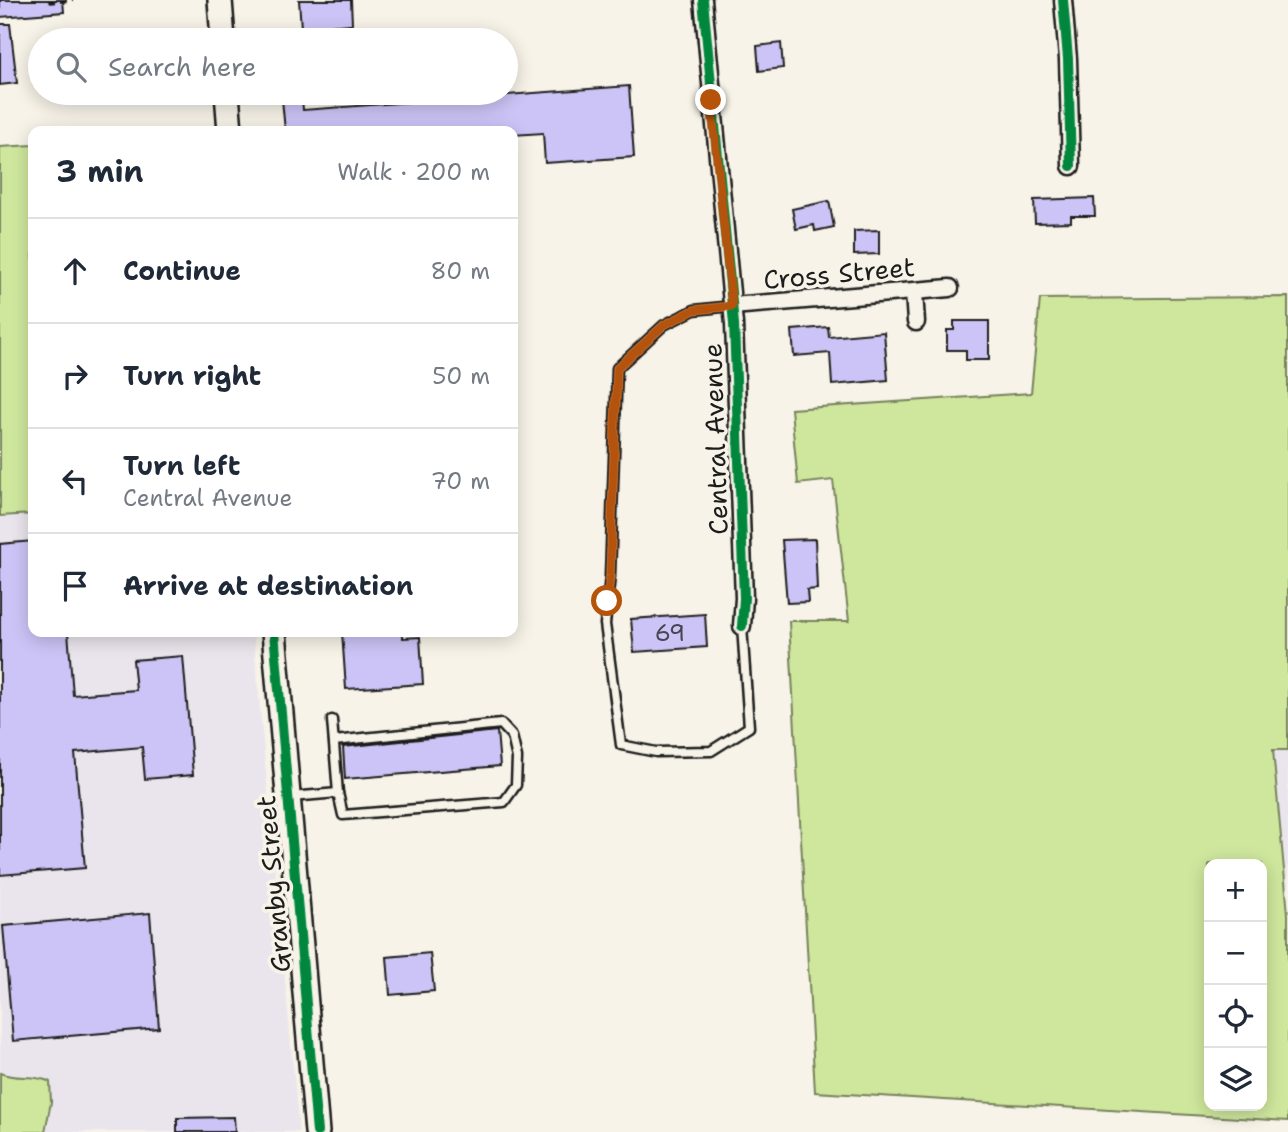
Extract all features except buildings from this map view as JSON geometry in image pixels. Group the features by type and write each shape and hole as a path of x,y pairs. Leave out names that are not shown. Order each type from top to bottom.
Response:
{"main road":[{"path":"220,0 222,28"},
{"path":"228,105 230,126"},
{"name":"Granby Street","path":"274,637 317,1132"}],"street":[{"name":"Central Avenue","path":"703,0 732,306 744,598 742,626"},
{"path":"1063,0 1068,58 1071,166"},
{"name":"Cross Street","path":"732,306 950,288"},
{"path":"914,292 916,322"}],"lane":[{"path":"732,306 694,310 664,325 617,368 610,576 605,624 621,745 656,752 711,751 749,727 742,626"},
{"path":"332,720 338,793 343,815 504,802 516,785 517,758 512,736 501,724 334,741"},
{"path":"288,797 338,793"}],"path":[{"path":"50,0 73,0"}],"shaded area":[{"path":"28,514 28,637 253,637 299,1132 45,1132 51,1102 44,1079 13,1078 0,1073 0,516"},
{"path":"1273,749 1288,750 1288,914"}],"green space":[{"path":"28,145 28,514 0,516 0,147"},
{"path":"1288,297 1288,750 1273,750 1288,914 1288,1121 815,1092 789,621 849,621 833,480 798,484 791,409 1031,393 1040,299"},
{"path":"0,1073 50,1082 51,1102 45,1132 0,1132"}],"cycle path":[{"path":"703,0 734,324 744,598 742,626"},
{"path":"1063,0 1068,59 1071,166"},
{"path":"274,637 317,1132"}],"route":[{"path":"607,601 617,368 664,325 694,310 732,306 711,100"}]}
